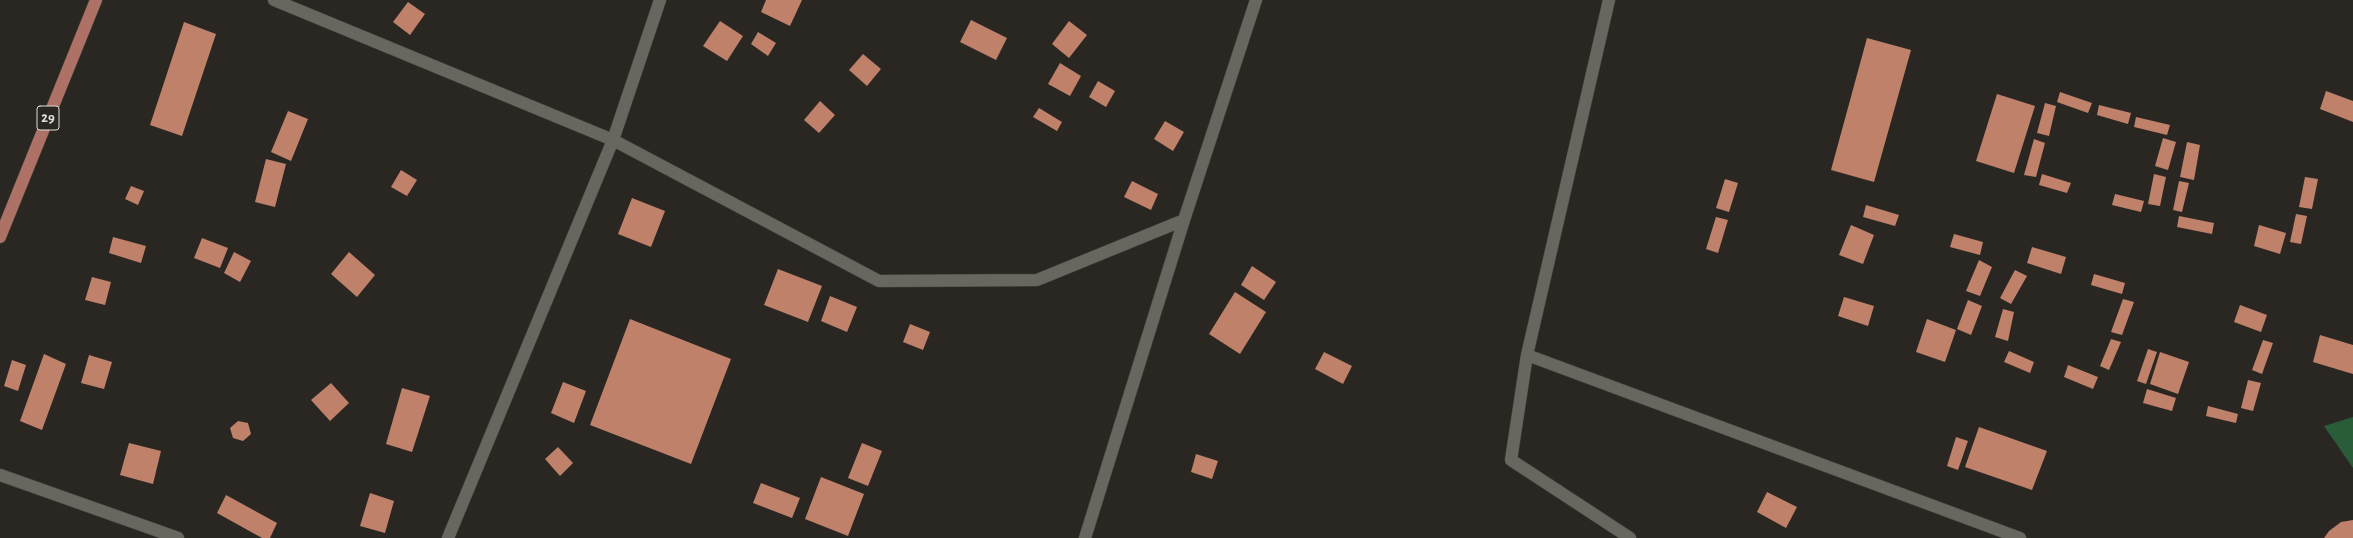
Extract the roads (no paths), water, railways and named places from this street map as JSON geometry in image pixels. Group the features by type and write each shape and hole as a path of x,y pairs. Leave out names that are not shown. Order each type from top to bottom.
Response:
{"main road":[{"name":"29","path":"0,237 96,0"}],"street":[{"path":"274,0 613,140 879,281 1037,280 1184,220"},
{"path":"448,538 613,140 660,0"},
{"path":"1085,538 1184,220 1256,0"},
{"path":"1609,0 1527,355 1511,460 1630,538"},
{"path":"1527,355 2020,538"},
{"path":"0,475 178,538"}]}
